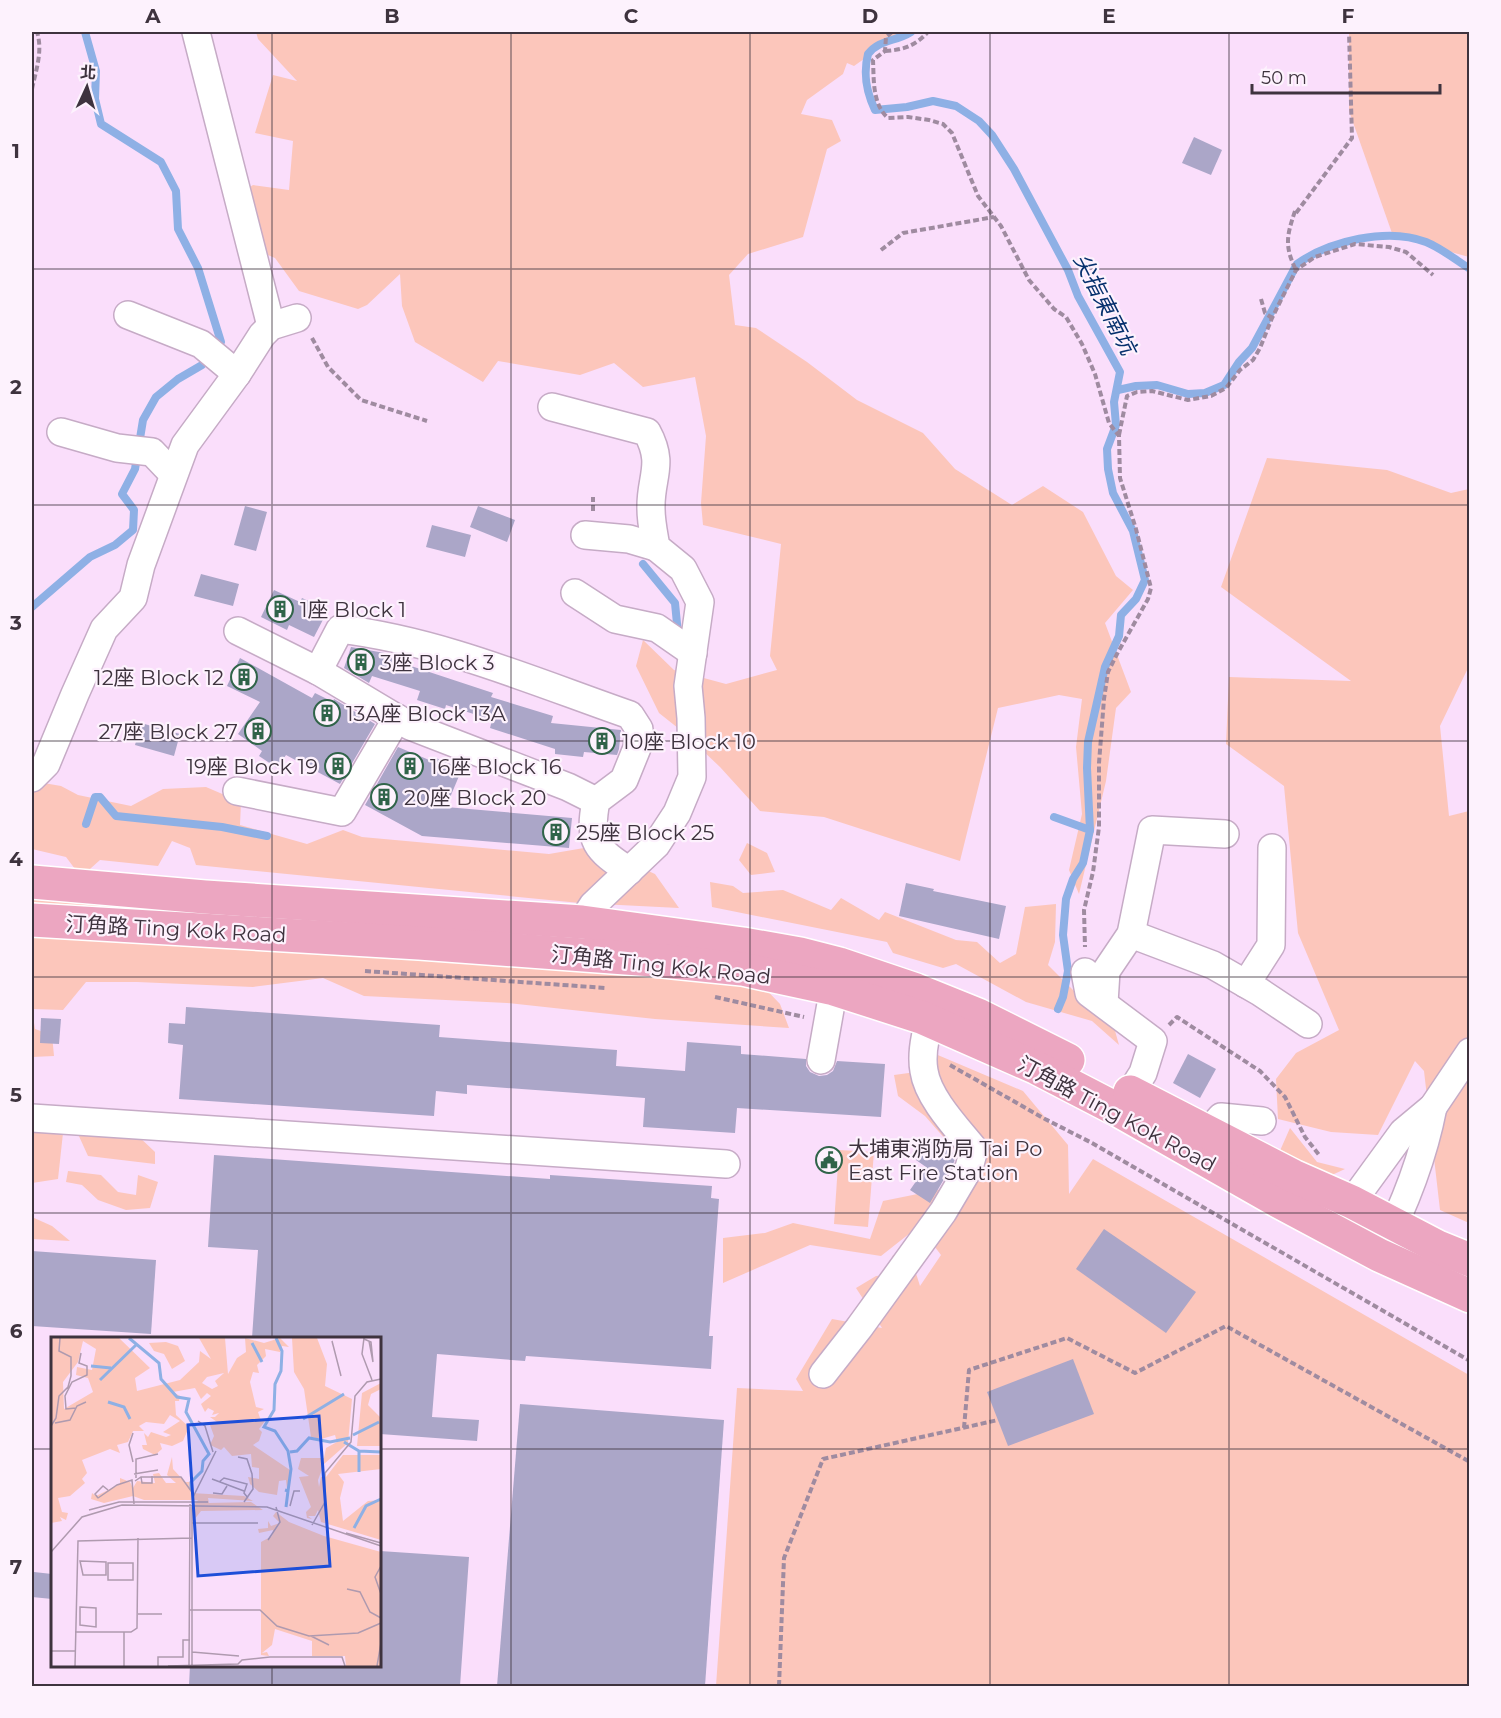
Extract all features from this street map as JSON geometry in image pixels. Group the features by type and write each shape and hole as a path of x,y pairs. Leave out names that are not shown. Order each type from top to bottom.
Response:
{"main road":[{"name":"汀角路 Ting Kok Road","path":"32,882 205,897 582,922 663,931 800,954 836,976 930,1024 1037,1068 1118,1110 1379,1256 1470,1296"},
{"name":"汀角路 Ting Kok Road","path":"32,920 419,943 836,976"},
{"name":"汀角路 Ting Kok Road","path":"930,1024 978,1015 1293,1176 1352,1202 1438,1247 1470,1260"}],"street":[{"path":"196,32 271,326"},
{"path":"128,315 201,344 237,374"},
{"path":"32,778 46,764 104,629 132,598 141,565 185,445 237,374 262,335 271,326 297,318"},
{"path":"552,407 647,432 655,447 656,466 651,508 656,547"},
{"path":"61,432 117,448 152,452 173,474"},
{"path":"582,922 593,905 656,845 677,813 692,777 688,686 699,602 683,569 656,547 629,539 585,535"},
{"path":"575,593 615,619 657,628 693,653"},
{"path":"318,671 340,629 372,633 428,645 630,715 639,729 637,748 624,780 596,801 592,819 593,835 602,853 629,871"},
{"path":"238,631 318,671 410,726 567,787 596,801"},
{"path":"237,791 342,812 397,718"},
{"path":"1104,1003 1106,971 1131,933 1152,830 1225,834"},
{"path":"1246,984 1271,945 1272,848"},
{"path":"1131,933 1213,965 1308,1024"},
{"path":"1085,972 1089,993 1153,1041 1143,1073 1131,1092"},
{"path":"821,1060 836,976"},
{"path":"823,1374 943,1212 969,1168 974,1149 931,1093 923,1071 930,1024"},
{"path":"1336,1232 1352,1202 1403,1132 1433,1107 1470,1052"},
{"path":"1379,1256 1395,1224 1426,1144 1433,1107"},
{"path":"1208,1132 1221,1117 1262,1121"},
{"path":"32,1119 726,1164"}],"path":[{"path":"32,89 39,60 37,32"},
{"path":"884,50 885,39 892,32"},
{"path":"928,32 920,40 903,50 884,50 873,60 875,91 881,109 888,118 908,117 943,124 957,142 978,196 995,217 1029,280 1054,309 1066,317 1082,344 1095,374 1109,423 1118,434"},
{"path":"1295,268 1286,238 1295,212 1352,138 1349,32"},
{"path":"881,250 903,233 995,217"},
{"path":"1085,972 1084,910 1093,872 1099,827 1099,763 1108,672 1148,599 1151,588 1120,478 1118,434 1127,396 1137,392 1152,391 1188,400 1211,396 1226,388 1240,370 1253,360 1260,348 1270,317 1295,268 1315,257 1346,246 1364,244 1389,247 1406,252 1433,275"},
{"path":"1261,299 1265,313 1270,317"},
{"path":"297,318 309,316 311,336 328,367 361,400 427,421"},
{"path":"358,971 608,988"},
{"path":"714,997 827,1022"},
{"path":"1153,1041 1177,1017 1260,1071 1285,1097 1305,1137 1326,1163"},
{"path":"930,1024 1044,1119 1092,1143 1470,1361"},
{"path":"964,1428 969,1370 1067,1338 1135,1373 1226,1326 1470,1462"},
{"path":"779,1686 783,1558 823,1459 998,1420"}],"shaded area":[{"path":"256,32 902,32 854,66 847,63 843,74 807,100 801,114 832,120 841,141 827,149 803,237 748,254 729,275 735,325 756,328 807,362 857,400 923,433 955,469 1012,505 1043,486 1083,512 1116,576 1133,590 1105,623 1131,692 1116,708 1106,781 1079,894 1069,870 1082,814 1076,747 1082,699 1059,695 998,708 960,861 824,817 760,811 720,767 659,713 636,666 643,640 674,670 726,684 777,670 770,656 781,544 703,525 701,503 706,436 695,377 643,387 614,363 580,375 498,361 483,382 415,342 402,306 400,274 367,305 358,309 299,291 275,258 237,242 228,201 253,185 289,190 293,141 255,133 273,75 297,81 258,39"},
{"path":"1349,32 1469,32 1469,257 1393,236 1349,111"},
{"path":"1267,458 1387,470 1451,493 1469,489 1469,666 1440,726 1449,816 1469,811 1469,1223 1440,1210 1424,1071 1415,1061 1378,1135 1331,1132 1278,1119 1276,1079 1296,1053 1339,1030 1298,933 1284,786 1226,744 1229,677 1351,681 1221,587"},
{"path":"32,781 61,786 78,795 131,806 163,789 206,787 241,802 240,825 307,844 343,830 362,837 549,854 584,848 605,870 626,861 655,874 679,908 580,903 196,865 190,848 172,841 158,866 100,860 81,877 66,857 32,849"},
{"path":"747,843 767,853 775,872 751,875 739,860"},
{"path":"710,882 733,886 743,893 783,890 831,910 841,898 879,920 885,912 956,940 977,942 1000,963 1016,954 1025,907 1056,904 1055,942 1048,965 1080,997 1112,1020 1119,1045 1092,1021 1026,1002 956,964 943,968 893,953 887,942 712,907"},
{"path":"32,891 754,977 780,1004 789,1028 655,1019 507,1003 364,996 323,978 253,987 86,982 63,1010 32,1009"},
{"path":"32,1010 35,1029 52,1035 54,1056 32,1057"},
{"path":"933,1053 1023,1091 1068,1145 1069,1194 1093,1159 1469,1375 1469,1686 716,1686 737,1388 803,1391 796,1379 832,1319 882,1328 856,1288 876,1276 887,1275 893,1255 914,1267 920,1286 941,1255 919,1226 881,1256 810,1245 723,1283 723,1238 765,1233 793,1223 870,1239 883,1201 982,1181 925,1116 898,1096 894,1075 916,1072"},
{"path":"32,1114 63,1133 58,1179 32,1183"},
{"path":"1290,1128 1317,1162 1345,1169 1332,1175 1308,1169 1279,1153"},
{"path":"78,1134 136,1134 155,1152 155,1164 88,1156"},
{"path":"839,1150 874,1152 868,1227 834,1224"},
{"path":"68,1171 101,1175 118,1192 136,1195 138,1175 158,1182 150,1208 126,1210 98,1200 82,1185 66,1182"},
{"path":"32,1217 52,1226 70,1241 32,1239"}],"building":[{"path":"1194,137 1222,150 1211,175 1182,163"},
{"path":"245,506 267,512 256,551 234,545"},
{"path":"478,506 515,520 507,542 470,527"},
{"path":"432,525 471,535 465,557 426,547"},
{"path":"201,574 239,584 233,606 194,596"},
{"path":"274,590 300,602 302,598 328,610 314,637 289,625 287,630 261,617"},
{"path":"351,647 407,657 405,664 493,693 491,697 553,716 551,723 621,730 617,755 584,752 583,757 555,754 555,749 490,728 492,720 446,705 445,709 417,700 420,691 372,676 369,683 344,668"},
{"path":"240,658 312,698 315,693 333,702 334,699 375,724 340,784 286,755 277,768 259,756 262,751 238,734 260,702 227,686"},
{"path":"141,723 180,734 174,756 135,745"},
{"path":"398,747 434,762 436,758 462,769 446,807 572,818 569,848 422,836 365,805"},
{"path":"906,883 1006,906 999,939 899,916"},
{"path":"186,1007 440,1025 439,1037 617,1050 616,1066 685,1071 687,1042 741,1046 741,1054 806,1059 806,1066 810,1072 819,1076 833,1071 837,1061 885,1064 881,1117 737,1108 735,1133 643,1127 645,1098 467,1085 467,1094 436,1091 434,1116 179,1099 183,1045 168,1043 169,1023 185,1024"},
{"path":"41,1018 61,1019 59,1044 40,1043"},
{"path":"1188,1054 1216,1069 1200,1098 1173,1083"},
{"path":"931,1138 956,1155 930,1203 910,1190 926,1167 916,1160"},
{"path":"214,1155 550,1179 550,1175 712,1186 711,1198 719,1199 709,1336 713,1336 711,1369 526,1356 525,1361 437,1354 432,1417 479,1420 477,1441 381,1434 381,1337 252,1337 258,1250 208,1247"},
{"path":"1104,1229 1196,1292 1166,1333 1076,1269"},
{"path":"32,1251 156,1260 151,1334 32,1326"},
{"path":"1073,1359 1094,1414 1008,1446 987,1392"},
{"path":"520,1404 724,1420 705,1686 497,1686"},
{"path":"381,1551 469,1557 460,1686 189,1686 190,1667 381,1667"},
{"path":"34,1572 51,1574 51,1599 32,1597"}],"waterway":[{"path":"32,607 90,557 115,545 133,530 134,510 122,494 135,469 143,420 156,397 178,379 202,365 221,342 198,268 178,229 176,191 161,162 101,124 95,99 96,71 85,32"},
{"name":"尖指東南坑","path":"911,32 883,43 868,54 866,82 875,110 907,107 933,101 956,106 979,121 992,135 1014,169 1068,270 1078,296 1120,372 1114,402 1116,425 1107,449 1108,469 1113,493 1133,531 1145,580 1136,599 1121,615 1119,636 1105,667 1088,742 1090,830"},
{"path":"1118,390 1157,385 1188,394 1205,393 1224,385 1239,362 1252,348 1297,264 1342,243 1377,236 1411,238 1432,245 1470,269"},
{"path":"643,564 675,603 678,634"},
{"path":"86,824 95,797 100,797 116,816 222,827 267,836"},
{"path":"1054,817 1090,830 1083,863 1073,879 1066,899 1063,935 1068,971 1058,1009"}],"place":[{"name":"1座 Block 1","path":"280,609"},
{"name":"3座 Block 3","path":"361,662"},
{"name":"12座 Block 12","path":"244,677"},
{"name":"13A座 Block 13A","path":"327,713"},
{"name":"27座 Block 27","path":"258,731"},
{"name":"10座 Block 10","path":"602,741"},
{"name":"19座 Block 19","path":"338,766"},
{"name":"16座 Block 16","path":"410,766"},
{"name":"20座 Block 20","path":"384,797"},
{"name":"25座 Block 25","path":"556,832"},
{"name":"大埔東消防局 Tai Po East Fire Station","path":"829,1160"}]}
